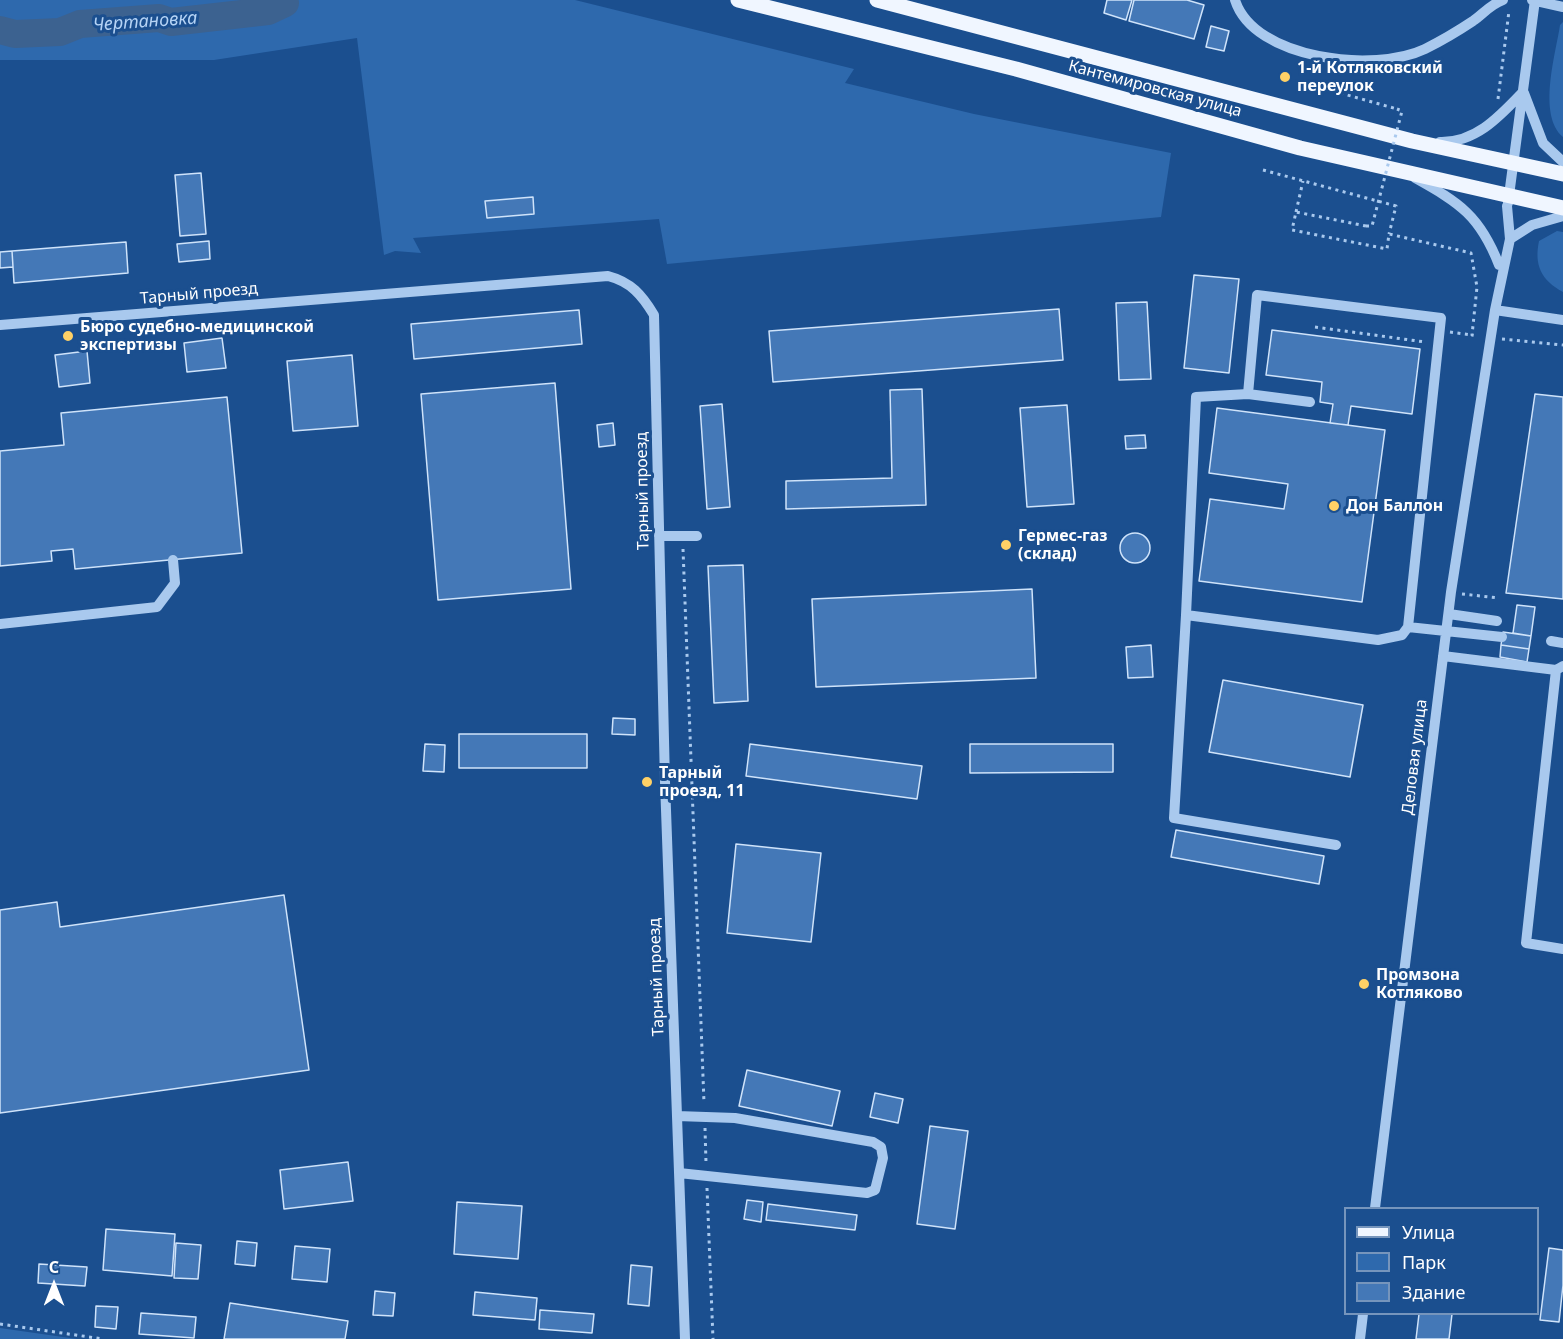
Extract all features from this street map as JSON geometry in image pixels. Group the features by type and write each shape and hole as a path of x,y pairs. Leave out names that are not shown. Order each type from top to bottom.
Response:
{"main road":[{"name":"Кантемировская улица","path":"738,0 1016,69 1300,148 1404,172 1508,201 1563,208"},
{"name":"Кантемировская улица","path":"877,0 1412,141 1563,174"}],"street":[{"path":"1235,0 1239,12 1259,32 1299,52 1338,60 1379,61 1424,50 1503,0"},
{"path":"1495,310 1534,0 1563,6"},
{"path":"1412,141 1449,142 1469,137 1492,125 1523,92"},
{"path":"1523,92 1543,143 1563,162"},
{"path":"1404,172 1448,197 1475,219 1489,239 1499,265"},
{"path":"1495,310 1510,239 1508,201"},
{"path":"1510,239 1532,225 1563,216"},
{"name":"Тарный проезд","path":"0,325 608,276 624,280 643,296 654,315 685,1339"},
{"path":"1186,615 1378,640 1402,635 1408,627 1441,318 1257,296 1248,394"},
{"path":"1495,310 1563,320"},
{"name":"Деловая улица","path":"1375,1207 1451,592 1495,310"},
{"path":"1310,402 1248,394 1196,397 1174,818 1336,845"},
{"path":"659,536 698,536"},
{"path":"0,624 157,607 175,583 173,560"},
{"path":"1449,614 1497,621"},
{"path":"1408,627 1502,637"},
{"path":"1551,641 1563,643"},
{"path":"1443,656 1560,668 1526,943 1563,949"},
{"path":"677,1116 735,1118 873,1142 881,1147 883,1158 875,1190 867,1193 679,1173"},
{"path":"1360,1339 1363,1315"}],"path":[{"path":"1492,107 1498,100 1510,0"},
{"path":"1296,212 1372,226 1402,111 1326,89"},
{"path":"1263,170 1396,206 1387,249 1292,230 1303,181"},
{"path":"1389,234 1471,253 1477,287 1472,335"},
{"path":"1314,327 1439,344"},
{"path":"1440,331 1563,345"},
{"path":"683,536 713,1339"},
{"path":"1451,592 1499,598"},
{"path":"0,1324 103,1339"}],"green space":[{"path":"0,0 575,0 854,69 845,83 974,114 1171,153 1161,217 667,264 659,219 413,238 421,253 395,251 384,255 357,38 214,60 0,60"},
{"path":"1563,22 1563,137 1555,127 1551,114 1550,83 1560,25"},
{"path":"1557,231 1563,232 1563,292 1544,277 1538,257 1539,241"},
{"path":"0,1328 77,1339 0,1339"}],"building":[{"path":"1107,0 1132,0 1126,20 1104,13"},
{"path":"1134,0 1187,0 1204,5 1194,39 1129,21"},
{"path":"1211,26 1229,31 1224,51 1206,47"},
{"path":"201,173 206,234 180,236 175,175"},
{"path":"533,197 534,214 487,218 485,201"},
{"path":"209,241 210,259 179,262 177,244"},
{"path":"126,242 128,273 14,283 12,251"},
{"path":"12,251 13,267 0,268 0,252"},
{"path":"1194,275 1239,279 1229,373 1184,368"},
{"path":"1147,302 1151,379 1119,380 1116,303"},
{"path":"1059,309 1063,360 773,382 769,331"},
{"path":"579,310 582,344 414,359 411,324"},
{"path":"1272,330 1420,349 1412,414 1351,406 1348,425 1330,423 1333,404 1320,402 1322,382 1266,375"},
{"path":"222,338 226,368 187,372 184,343"},
{"path":"87,351 90,383 59,387 55,355"},
{"path":"352,355 358,426 293,431 287,361"},
{"path":"555,383 571,589 438,600 421,394"},
{"path":"922,389 926,505 786,509 786,481 892,478 890,390"},
{"path":"1535,394 1563,397 1563,599 1506,593"},
{"path":"227,397 242,553 75,569 73,549 51,551 52,561 0,566 0,451 64,445 61,413"},
{"path":"722,404 730,507 707,509 700,406"},
{"path":"1067,405 1074,504 1027,507 1020,408"},
{"path":"1217,408 1385,430 1362,602 1199,581 1210,499 1284,509 1288,484 1209,473"},
{"path":"613,423 615,445 599,447 597,425"},
{"path":"1145,435 1146,448 1126,449 1125,436"},
{"path":"1135,533 1146,537 1150,548 1146,559 1135,563 1124,559 1120,548 1124,537"},
{"path":"743,565 748,701 714,703 708,566"},
{"path":"1032,589 1036,678 816,687 812,599"},
{"path":"1517,605 1535,607 1531,636 1513,633"},
{"path":"1503,632 1531,636 1529,649 1501,645"},
{"path":"1151,645 1153,677 1128,678 1126,647"},
{"path":"1501,645 1529,649 1527,662 1500,657"},
{"path":"1223,680 1363,705 1350,777 1209,752"},
{"path":"613,718 635,719 635,735 612,734"},
{"path":"459,734 587,734 587,768 459,768"},
{"path":"425,744 445,745 444,772 423,771"},
{"path":"750,744 922,766 917,799 746,776"},
{"path":"970,744 1113,744 1113,772 970,773"},
{"path":"1176,830 1324,856 1319,884 1171,857"},
{"path":"736,844 821,853 811,942 727,933"},
{"path":"284,895 309,1070 0,1113 0,910 57,902 60,927"},
{"path":"747,1070 840,1091 832,1126 739,1106"},
{"path":"875,1093 903,1099 898,1123 870,1117"},
{"path":"930,1126 968,1131 955,1229 917,1224"},
{"path":"348,1162 353,1201 284,1209 280,1170"},
{"path":"747,1200 763,1202 761,1222 744,1219"},
{"path":"457,1202 522,1206 518,1259 454,1254"},
{"path":"768,1204 857,1215 855,1230 766,1220"},
{"path":"106,1229 175,1234 172,1276 103,1270"},
{"path":"237,1241 257,1243 255,1266 235,1264"},
{"path":"176,1243 201,1245 198,1279 174,1278"},
{"path":"295,1246 330,1249 327,1282 292,1279"},
{"path":"1549,1248 1563,1250 1563,1285 1559,1322 1540,1320"},
{"path":"39,1264 87,1267 85,1286 38,1283"},
{"path":"631,1265 652,1267 649,1306 628,1304"},
{"path":"375,1291 395,1293 393,1316 373,1315"},
{"path":"475,1292 537,1298 535,1320 473,1315"},
{"path":"230,1303 348,1321 345,1339 224,1339"},
{"path":"96,1306 118,1307 116,1329 95,1327"},
{"path":"540,1310 594,1314 592,1333 539,1329"},
{"path":"141,1313 196,1317 194,1338 139,1334"},
{"path":"1419,1315 1452,1315 1449,1339 1416,1339"}],"waterway":[{"name":"Чертановка","path":"0,30 15,34 60,32 80,24 159,18 171,22 268,11 285,3 284,0"}],"place":[{"name":"1-й Котляковский переулок","path":"1285,77"},
{"name":"Бюро судебно-медицинской экспертизы","path":"68,336"},
{"name":"Дон Баллон","path":"1334,506"},
{"name":"Гермес-газ (склад)","path":"1006,545"},
{"name":"Тарный проезд, 11","path":"647,782"},
{"name":"Промзона Котляково","path":"1364,984"}]}
